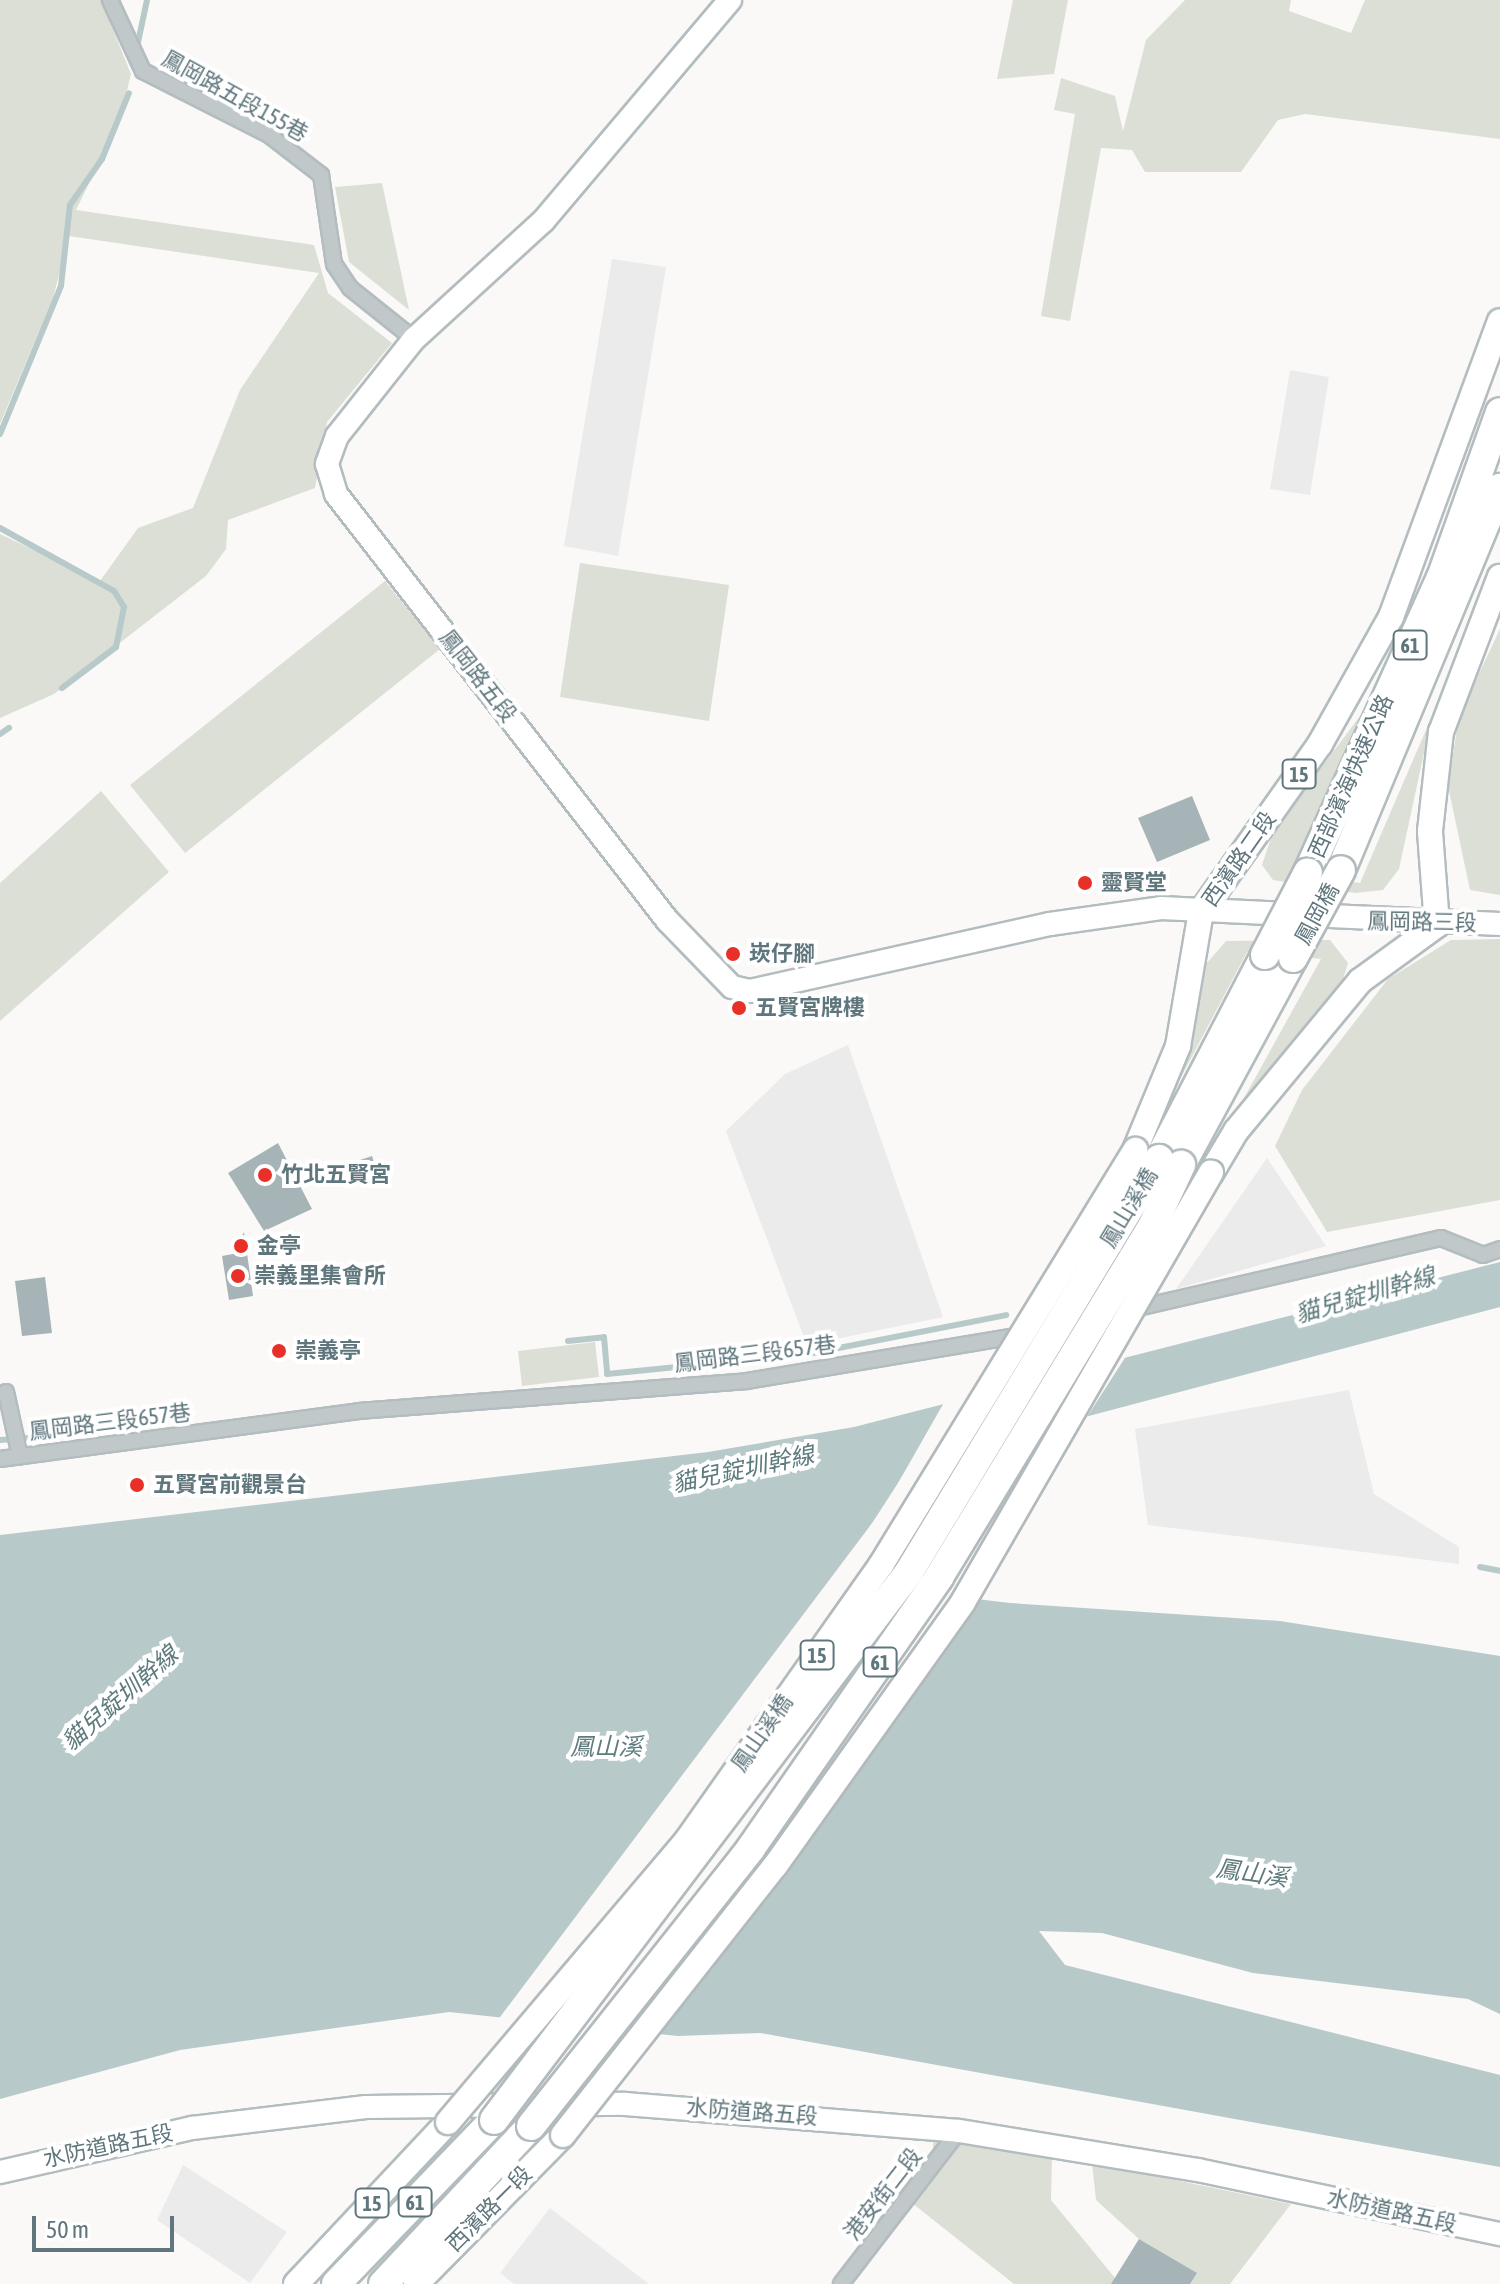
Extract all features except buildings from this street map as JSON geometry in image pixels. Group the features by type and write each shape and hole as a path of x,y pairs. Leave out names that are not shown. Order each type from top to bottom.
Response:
{"highway":[{"name":"西部濱海快速公路","path":"1308,872 1441,578 1500,412"},
{"name":"西部濱海快速公路","path":"1341,870 1500,488"},
{"name":"鳳岡橋","path":"1279,957 1341,870"},
{"name":"鳳岡橋","path":"1279,957 1308,872"},
{"name":"61","path":"1158,1158 1279,957"},
{"name":"鳳山溪橋","path":"336,2284 494,2120 909,1572 1158,1158"},
{"name":"鳳山溪橋","path":"383,2284 531,2126 751,1848 939,1577 1151,1229 1158,1158"}],"main road":[{"name":"西濱路二段","path":"1158,1158 1201,912 1320,744 1391,617 1500,321"},
{"path":"1437,925 1430,831 1441,732 1500,577"},
{"name":"西濱路一段","path":"416,2284 563,2135 775,1866 963,1602 1236,1131 1360,981 1437,925"},
{"name":"鳳山溪橋","path":"296,2284 448,2122 687,1840 881,1565 1158,1158"}],"street":[{"name":"鳳岡路五段155巷","path":"110,0 143,71 269,135 321,175 334,264 350,288 414,339"},
{"name":"鳳岡路五段","path":"730,0 543,221 414,339 337,436 327,464 331,485 667,920 732,987 750,991 869,969 1050,924 1161,908 1201,912"},
{"name":"鳳岡路三段","path":"1201,912 1437,925 1500,924"},
{"name":"鳳岡路三段657巷","path":"0,1459 359,1411 747,1381 1002,1340 1441,1238 1483,1255 1500,1249"},
{"path":"6,1392 20,1456"},
{"name":"水防道路五段","path":"0,2172 192,2128 366,2107 625,2104 959,2131 1198,2170 1500,2234"},
{"name":"港安街二段","path":"841,2284 959,2131"}],"shaded area":[{"path":"0,0 101,0 131,74 120,120 76,210 314,245 328,293 392,343 327,422 315,488 228,520 226,549 206,576 54,694 0,718 0,534 100,581 138,528 193,508 240,390 319,273 69,236 53,298 0,424"},
{"path":"1013,0 1068,0 1054,74 997,79"},
{"path":"1185,0 1291,0 1289,11 1351,33 1365,0 1500,0 1500,139 1305,114 1278,120 1241,172 1145,172 1132,150 1101,148 1070,321 1041,316 1075,114 1054,110 1061,78 1115,96 1123,131 1146,40"},
{"path":"382,183 409,310 349,262 335,187"},
{"path":"612,259 666,267 618,556 564,546"},
{"path":"1290,370 1329,377 1310,495 1270,489"},
{"path":"580,563 729,585 709,721 560,697"},
{"path":"385,581 440,649 185,853 130,785"},
{"path":"1500,629 1500,895 1470,890 1448,786 1459,716"},
{"path":"1363,712 1290,872 1360,883 1432,716 1399,869 1383,890 1355,893 1273,880 1262,865 1273,832"},
{"path":"101,791 169,872 0,1021 0,883"},
{"path":"1500,939 1500,1200 1327,1232 1275,1146 1302,1090 1388,979 1451,940"},
{"path":"1330,940 1348,963 1341,986 1234,1116 1321,959 1247,952 1157,1123 1193,1030 1206,964 1226,941"},
{"path":"848,1045 943,1317 807,1345 726,1131 785,1074"},
{"path":"1267,1158 1326,1246 1176,1289"},
{"path":"595,1342 599,1377 522,1386 518,1351"},
{"path":"1349,1390 1374,1494 1459,1547 1459,1564 1148,1525 1135,1429"},
{"path":"933,2134 1052,2154 1051,2200 1120,2284 1014,2284 912,2203 933,2169"},
{"path":"1092,2163 1291,2204 1230,2284 1190,2284 1196,2273 1139,2239 1096,2200"},
{"path":"183,2165 287,2232 250,2283 157,2220"},
{"path":"550,2208 649,2284 514,2284 500,2273"}],"water":[{"name":"鳳山溪","path":"1500,1262 1500,1307 911,1463 834,1582 1010,1603 1280,1621 1500,1656 1500,2014 1468,1999 1253,1973 1102,1933 1039,1931 1065,1965 1500,2075 1500,2167 760,2033 678,2036 449,2012 180,2050 0,2099 0,1535 708,1452 854,1427"}],"pier":[{"path":"1130,1350 1083,1423 913,1467 840,1579 974,1594 875,1749 654,2038 497,2021 885,1506 946,1399"}],"waterway":[{"path":"137,47 147,0"},
{"path":"0,434 61,286 70,205 102,159 129,93"},
{"path":"0,528 114,591 124,607 116,647 62,688"},
{"path":"0,734 9,728"},
{"path":"568,1341 604,1337 607,1374 808,1354 1006,1315"},
{"path":"0,1440 39,1437"},
{"path":"1480,1567 1500,1571"}],"place":[{"name":"靈賢堂","path":"1085,883"},
{"name":"崁仔腳","path":"733,954"},
{"name":"五賢宮牌樓","path":"739,1008"},
{"name":"竹北五賢宮","path":"265,1175"},
{"name":"金亭","path":"241,1246"},
{"name":"崇義里集會所","path":"238,1276"},
{"name":"崇義亭","path":"279,1351"},
{"name":"五賢宮前觀景台","path":"137,1485"}],"water label":[{"name":"貓兒錠圳幹線","path":"1365,1295"},
{"name":"貓兒錠圳幹線","path":"743,1469"},
{"name":"貓兒錠圳幹線","path":"120,1698"}]}
